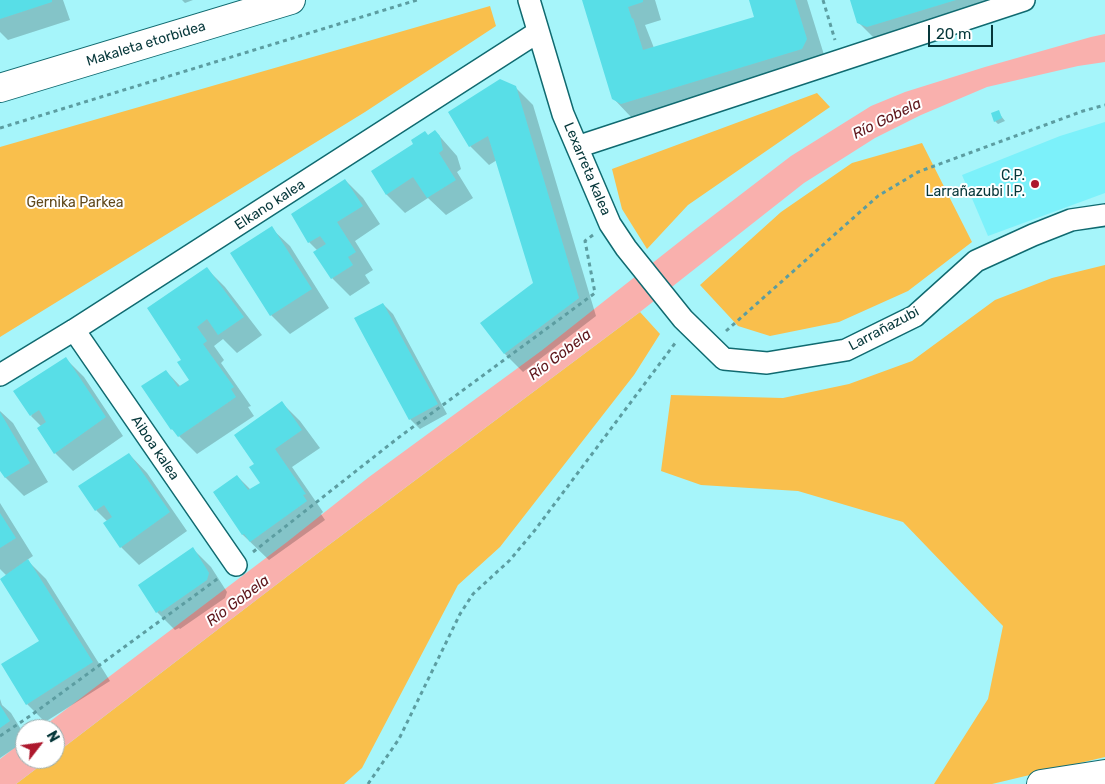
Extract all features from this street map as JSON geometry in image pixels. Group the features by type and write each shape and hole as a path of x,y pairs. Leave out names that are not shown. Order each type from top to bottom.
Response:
{"main road":[{"name":"Makaleta etorbidea","path":"0,88 292,0"},
{"path":"1041,784 1105,774"}],"street":[{"name":"Lexarreta kalea","path":"529,0 564,114 610,224 682,328"},
{"path":"577,147 1024,0"},
{"name":"Elkano kalea","path":"0,375 74,330 538,32"},
{"name":"Larrañazubi","path":"682,328 724,359 767,364 846,350 915,316 976,261 1071,220 1105,215"},
{"name":"Aiboa kalea","path":"74,330 236,565"}],"path":[{"path":"0,128 417,0"},
{"path":"823,0 834,37"},
{"path":"724,333 878,196 918,172 1083,111 1105,105"},
{"path":"0,736 236,565 398,438 595,293 585,241 610,224"},
{"path":"368,784 398,739 460,614 474,594 510,560 534,530 682,328"}],"shaded area":[{"name":"C.P. Larrañazubi I.P.","path":"1105,122 1105,193 988,236 962,175 1060,136"}],"green space":[{"name":"Gernika Parkea","path":"490,6 496,26 365,112 0,337 0,147"},
{"path":"817,93 830,107 688,205 647,249 622,209 612,169"},
{"path":"922,143 972,242 908,291 839,322 770,336 738,326 700,285 781,212 852,163"},
{"path":"1105,265 1105,757 992,784 934,784 988,699 1003,626 903,522 798,491 701,485 661,471 671,395 783,398 849,384 912,361 995,300 1052,278"},
{"path":"640,312 660,334 634,375 500,547 458,585 362,768 344,784 16,784 36,769 65,769 65,746 302,565"}],"water":[{"name":"Río Gobela","path":"1105,34 1105,62 1078,66 987,87 921,115 875,138 804,183 640,312 302,565 65,746 65,719 53,719 287,542 369,477 541,351 791,156 871,106 905,92"},
{"path":"15,748 15,769 36,769 16,784 0,784 0,759"}],"building":[{"path":"0,0 52,0 52,2 0,19"},
{"path":"582,0 643,0 643,2 628,7 643,50 754,17 749,0 795,0 807,39 802,49 621,104 612,99"},
{"path":"850,0 956,0 867,27 857,23"},
{"path":"500,79 516,86 579,298 504,354 480,323 533,283 488,136 469,147 448,112"},
{"path":"999,110 1002,118 994,122 991,113"},
{"path":"435,130 440,136 443,150 439,153 456,180 427,198 413,177 386,195 371,171 413,144 411,140 425,131 428,135"},
{"path":"345,179 363,206 337,222 356,252 348,257 353,265 331,279 313,252 326,244 320,236 308,243 291,214"},
{"path":"272,226 312,289 270,316 230,253"},
{"path":"207,267 244,317 218,335 207,319 197,327 207,341 203,344 234,387 231,389 236,397 178,437 171,430 141,386 166,370 178,387 189,380 177,362 181,360 147,308"},
{"path":"383,303 438,404 409,420 354,318"},
{"path":"66,357 106,417 54,454 37,428 46,422 39,410 30,416 13,391"},
{"path":"282,401 302,430 275,449 306,494 303,495 307,501 250,542 244,534 242,535 213,492 237,475 248,490 260,483 249,467 254,464 234,435"},
{"path":"0,412 30,463 5,478 0,471"},
{"path":"129,453 170,512 120,548 103,523 112,517 104,505 95,511 78,486"},
{"path":"0,513 16,538 0,548"},
{"path":"193,547 209,573 207,580 161,612 160,610 156,613 138,585"},
{"path":"28,559 93,662 26,705 1,664 39,641 0,579"},
{"path":"0,705 10,721 0,728"}],"place":[{"name":"C.P. Larrañazubi I.P.","path":"1035,184"}]}
